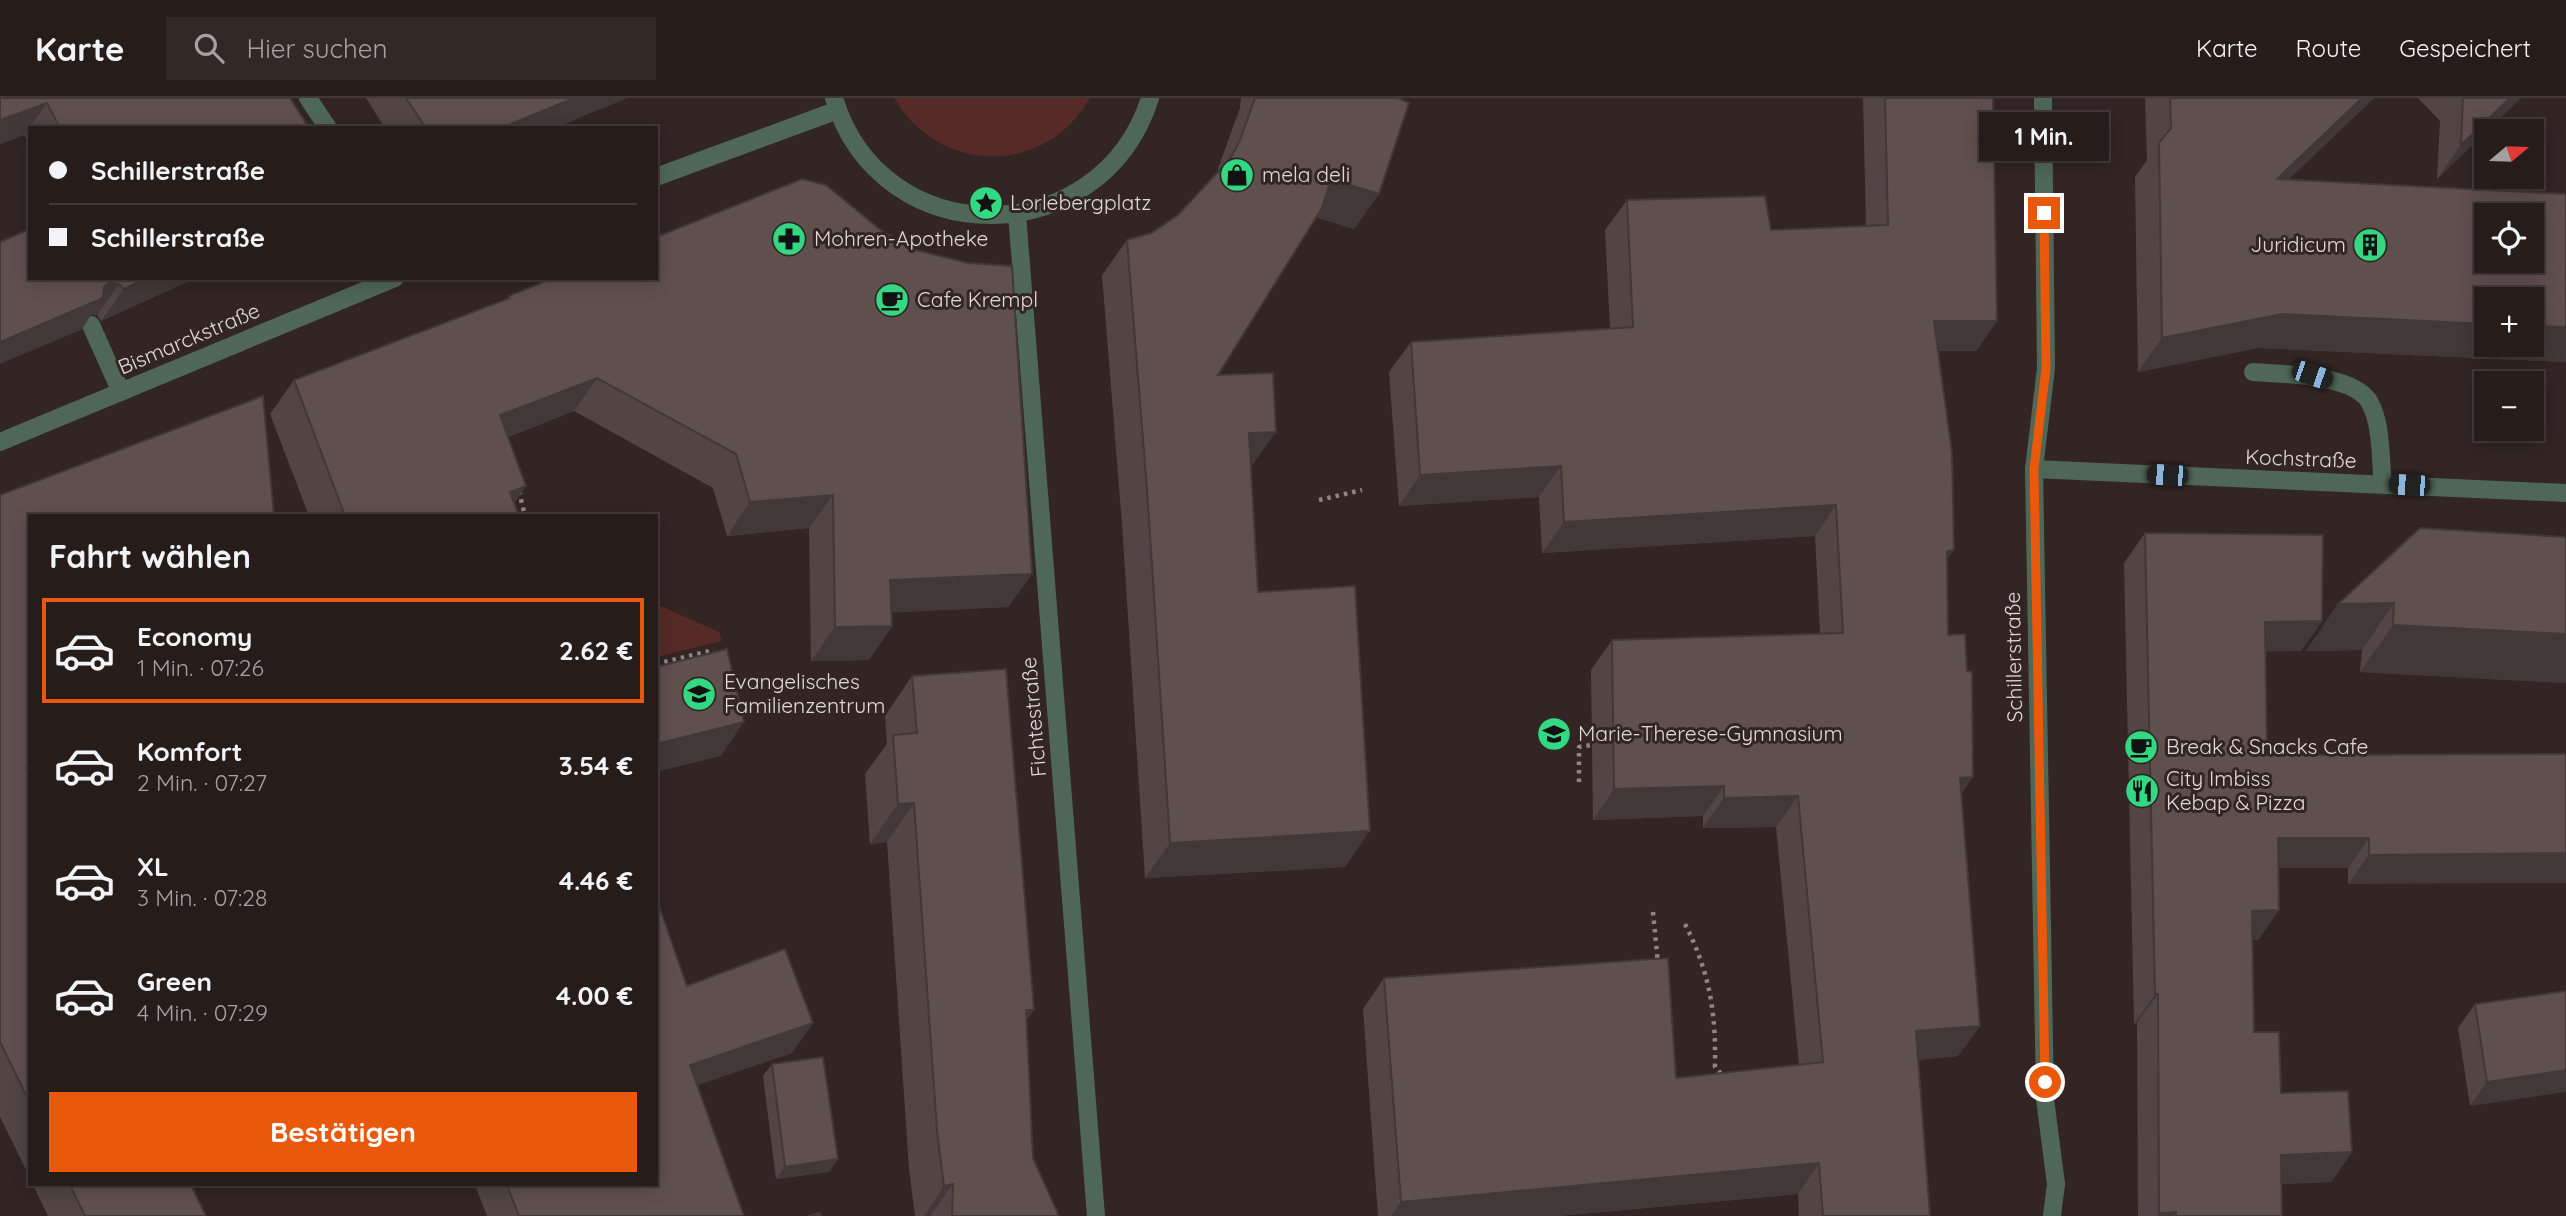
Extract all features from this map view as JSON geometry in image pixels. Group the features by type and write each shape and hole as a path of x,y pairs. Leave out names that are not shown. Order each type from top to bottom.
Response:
{"street":[{"path":"308,98 327,126"},
{"path":"658,176 836,104 863,155 888,179 909,194 932,205 966,214 1017,214 1064,199 1104,172 1139,125 1150,98"},
{"name":"Schillerstraße","path":"2043,98 2046,368 2034,469 2045,1099 2056,1184 2052,1216"},
{"name":"Fichtestraße","path":"1017,214 1096,1216"},
{"name":"Bismarckstraße","path":"0,442 390,280"},
{"path":"91,325 121,392"},
{"path":"2253,372 2312,375 2357,390 2370,402 2377,428 2383,484"},
{"name":"Kochstraße","path":"2034,469 2566,493"}],"path":[{"path":"516,480 524,514"},
{"path":"1319,500 1362,490"},
{"path":"658,664 713,650"},
{"path":"1579,782 1579,747 1591,745"},
{"path":"1653,912 1659,978"},
{"path":"1685,924 1698,949 1712,992 1716,1067 1730,1084"}],"shaded area":[{"path":"894,98 1090,98 1071,124 1047,142 1020,153 992,156 964,153 938,142 914,123"},
{"path":"658,605 719,632 722,641 658,657"}],"building":[{"path":"0,98 290,98 308,126 59,126 47,103 0,120"},
{"path":"406,98 574,98 506,126 425,126"},
{"path":"1255,98 1398,98 1409,103 1379,194 1331,179 1322,208 1218,375 1273,373 1276,432 1249,433 1258,592 1355,586 1370,831 1170,843 1147,489 1127,240 1151,233 1178,215 1230,159"},
{"path":"1885,98 1993,98 1997,321 1934,321 1952,453 1954,550 1947,551 1948,635 1965,634 1967,671 1972,672 1973,777 1960,778 1980,1026 1916,1031 1930,1216 1823,1216 1819,1163 1401,1202 1384,978 1668,958 1676,1078 1823,1062 1798,796 1724,798 1724,786 1614,789 1612,640 1843,633 1836,505 1564,522 1561,466 1420,475 1411,342 1633,327 1627,200 1765,196 1771,230 1888,225"},
{"path":"2170,98 2362,98 2277,179 2566,194 2566,327 2544,326 2544,287 2474,287 2474,323 2282,314 2162,338 2159,143 2171,128"},
{"path":"2463,98 2510,98 2488,119 2474,119 2474,133 2461,145"},
{"path":"802,179 826,185 883,232 916,250 968,263 1012,266 1032,574 890,580 892,626 835,627 833,495 750,502 736,454 597,378 500,415 526,486 510,492 518,514 344,514 294,380 510,298 509,296 548,280 658,280 658,236"},
{"path":"28,230 28,280 143,280 124,289 119,284 109,283 104,287 103,298 0,342 0,242"},
{"path":"263,396 274,514 28,514 28,1099 0,1042 0,495"},
{"path":"2420,528 2566,537 2566,634 2393,625 2394,603 2338,604"},
{"path":"2145,533 2323,535 2322,621 2265,622 2267,755 2566,754 2566,853 2369,855 2369,838 2278,838 2279,910 2252,911 2254,1032 2279,1032 2281,1093 2348,1091 2352,1152 2281,1155 2282,1216 2176,1216 2176,1212 2159,1213 2158,994 2155,994"},
{"path":"727,649 744,722 658,744 658,666"},
{"path":"1006,669 1034,1010 1026,1010 1033,1158 1059,1216 952,1216 953,1184 944,1186 937,1130 914,803 898,804 893,735 917,733 912,676"},
{"path":"658,903 687,986 785,949 813,1023 690,1065 744,1216 519,1216 507,1186 658,1186"},
{"path":"2566,991 2566,1070 2487,1082 2475,1004"},
{"path":"823,1057 838,1159 785,1167 772,1064"},
{"path":"70,1186 191,1186 206,1216 85,1216"}],"place":[{"name":"mela deli","path":"1237,175"},
{"name":"Lorlebergplatz","path":"986,203"},
{"name":"Mohren-Apotheke","path":"789,239"},
{"name":"Juridicum","path":"2370,245"},
{"name":"Cafe Krempl","path":"892,300"},
{"name":"Evangelisches Familienzentrum","path":"699,694"},
{"name":"Marie-Therese-Gymnasium","path":"1554,734"},
{"name":"Break & Snacks Cafe","path":"2141,747"},
{"name":"City Imbiss Kebap & Pizza","path":"2142,791"}],"route":[{"path":"2044,213 2046,368 2034,469 2045,1082"}]}
